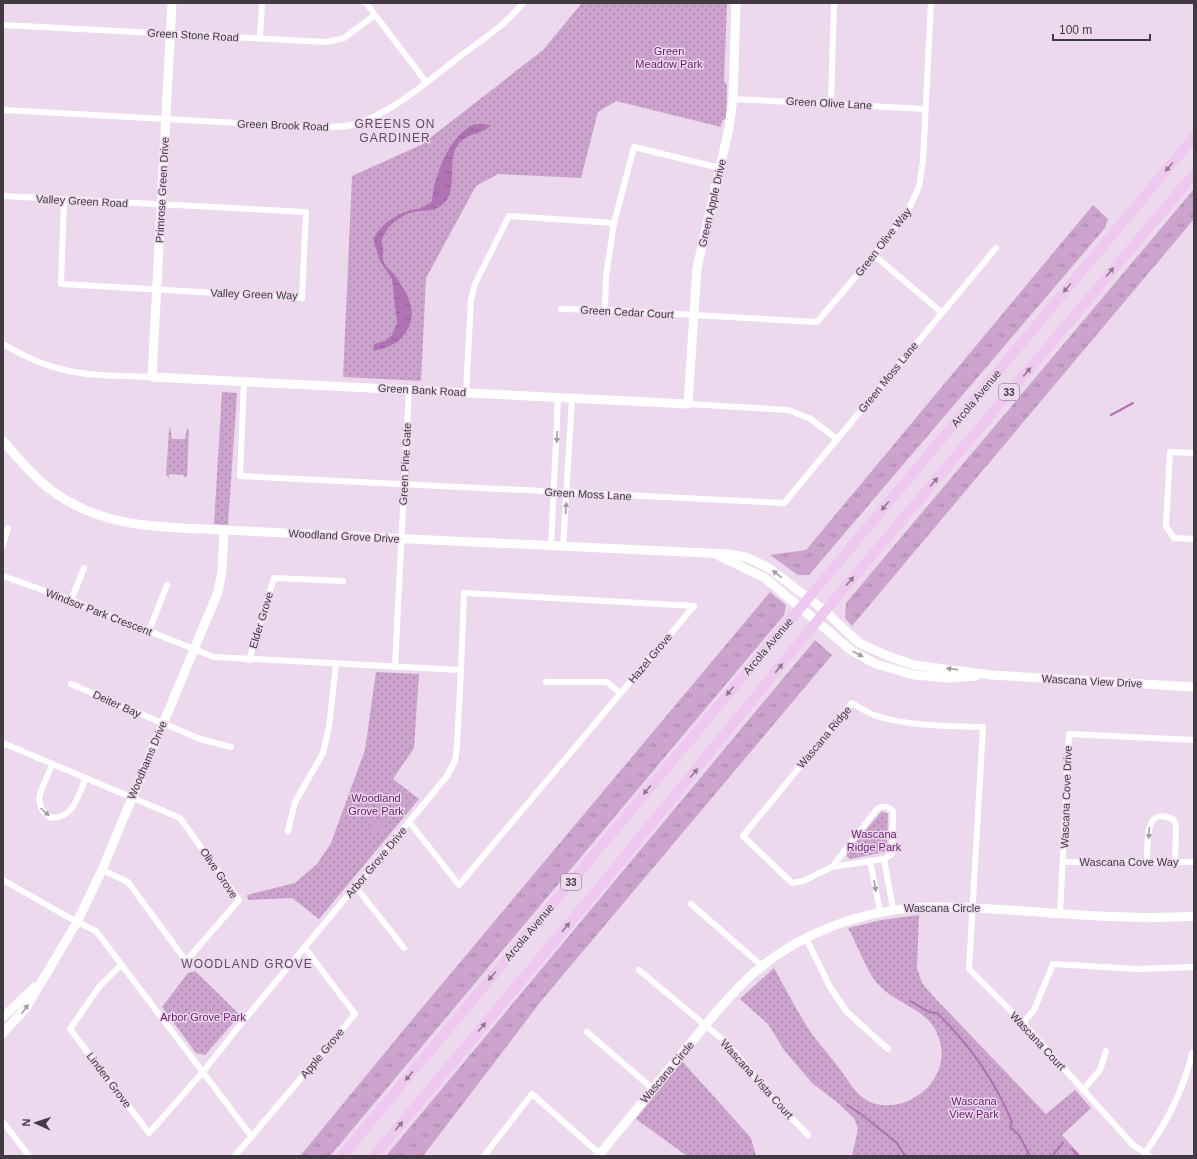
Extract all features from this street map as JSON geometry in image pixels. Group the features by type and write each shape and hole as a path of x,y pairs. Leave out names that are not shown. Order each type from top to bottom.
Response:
{"main road":[{"name":"Arcola Avenue","path":"342,1156 1194,137"},
{"name":"Arcola Avenue","path":"374,1156 653,822 825,611 1194,174"}],"street":[{"name":"Primrose Green Drive","path":"152,377 172,3"},
{"path":"260,38 262,3"},
{"path":"366,3 426,82"},
{"name":"Green Brook Road","path":"3,110 332,127 355,124 390,108 492,32 516,12 523,3"},
{"name":"Green Apple Drive","path":"688,404 697,268 720,168 733,99 736,3"},
{"path":"831,103 834,3"},
{"name":"Green Olive Way","path":"694,315 817,322 874,255 908,211 919,187 923,161 931,3"},
{"name":"Green Stone Road","path":"3,25 327,42 344,38 375,15"},
{"name":"Green Olive Lane","path":"733,99 925,109"},
{"path":"605,310 606,277 614,223 634,147 720,168"},
{"name":"Valley Green Road","path":"3,196 161,205"},
{"name":"Valley Green Way","path":"64,200 61,284 302,298 306,212 161,205"},
{"path":"466,392 471,300 475,284 509,216 614,223"},
{"name":"Green Moss Lane","path":"244,381 240,476 784,503 941,312 996,248"},
{"path":"874,255 941,312"},
{"name":"Green Cedar Court","path":"561,309 694,315"},
{"name":"Green Bank Road","path":"3,344 31,360 49,367 75,373 409,389 788,410 809,418 838,439"},
{"name":"Green Pine Gate","path":"395,667 409,389"},
{"path":"551,547 558,398"},
{"path":"563,547 572,399"},
{"name":"Woodland Grove Drive","path":"3,441 26,468 54,492 78,507 108,519 142,525 224,530 401,538 551,547 713,553 746,557 769,568 808,598"},
{"path":"1194,453 1170,452 1166,526 1174,538 1194,539"},
{"path":"3,545 8,528"},
{"name":"Woodhams Drive","path":"3,1033 26,1008 42,980 58,958 102,870 131,797 218,592 222,571 224,530"},
{"name":"Woodland Grove Drive","path":"713,553 765,578 800,607"},
{"path":"71,600 84,568"},
{"name":"Windsor Park Crescent","path":"3,576 71,600 195,649"},
{"name":"Elder Grove","path":"249,660 274,578 343,581"},
{"path":"149,631 167,585"},
{"name":"Hazel Grove","path":"410,823 459,885 694,606 464,592 461,670"},
{"name":"Wascana View Drive","path":"808,598 825,611 860,643 888,656 914,665 991,675 1194,687"},
{"name":"Wascana View Drive","path":"800,607 818,620 852,651 876,664 914,675 949,678 991,675"},
{"path":"195,649 214,657 249,660 461,670"},
{"path":"288,831 295,802 323,753 329,727 336,664"},
{"name":"Arbor Grove Drive","path":"203,1072 240,1025 410,823 447,776 455,761 461,670"},
{"path":"546,682 607,682 620,693"},
{"name":"Deiter Bay","path":"71,684 200,739 231,747"},
{"name":"Wascana Ridge","path":"832,867 877,809 882,806 888,807 893,811 892,854 884,858 832,867 803,881 792,883 743,836 852,703 874,715 906,722 946,726 983,726 973,908"},
{"name":"Wascana Cove Drive","path":"1060,914 1064,862 1069,734 1194,740"},
{"path":"3,743 52,765 131,797"},
{"path":"52,765 38,805 41,810 51,818 65,816 71,812 86,778"},
{"name":"Olive Grove","path":"102,870 128,882 186,961 239,900 180,818 131,797"},
{"path":"1147,862 1149,827 1153,819 1159,816 1168,816 1174,820 1176,827 1175,863"},
{"path":"884,858 893,909"},
{"path":"870,861 880,912"},
{"name":"Wascana Cove Way","path":"1064,862 1194,862"},
{"path":"3,880 77,922 96,931 252,1137"},
{"path":"356,887 404,948"},
{"path":"691,904 762,966"},
{"name":"Wascana Circle","path":"600,1155 705,1025 738,988 762,966 806,938 833,926 893,909 922,907 973,908 1060,914 1159,918 1194,916"},
{"name":"Wascana Court","path":"973,908 969,969 1023,1023 1133,1144 1147,1154"},
{"path":"806,938 830,987 846,1011 888,1049"},
{"name":"Apple Grove","path":"235,1156 355,1014 305,948"},
{"path":"1023,1023 1034,1010 1053,964 1138,969 1194,967"},
{"name":"Linden Grove","path":"121,965 99,987 70,1028 149,1133 203,1072"},
{"name":"Wascana Vista Court","path":"639,970 729,1045 773,1100 808,1134"},
{"name":"Woodhams Drive","path":"3,1017 42,980"},
{"path":"587,1032 653,1088"},
{"path":"1083,1090 1100,1070 1106,1051"},
{"path":"1147,1154 1185,1078 1192,1053"},
{"path":"484,1156 532,1094 600,1155"},
{"path":"3,1122 30,1156"}],"green space":[{"name":"Green Meadow Park","path":"582,3 727,3 724,81 727,85 726,118 722,121 721,127 616,101 598,112 581,178 498,174 476,186 426,278 421,381 343,377 352,176 421,145 543,50"},
{"path":"1194,189 1194,219 852,626 845,618 846,603"},
{"path":"1093,205 1108,219 1105,228 809,575 798,575 770,555 806,550"},
{"path":"222,392 237,393 228,525 214,524"},
{"path":"170,427 172,439 185,439 187,428 189,430 187,476 185,478 183,475 169,474 169,478 166,475"},
{"path":"770,592 786,605 784,615 330,1156 300,1156 411,1021"},
{"path":"815,640 832,655 542,1000 423,1156 386,1156"},
{"name":"Woodland Grove Park","path":"376,672 419,674 414,748 393,779 419,799 319,919 292,898 248,900 247,895 295,883 317,864 331,843 365,750"},
{"name":"Wascana Ridge Park","path":"882,811 888,814 887,848 884,852 851,859 847,857 847,852"},
{"path":"382,821 383,832 372,832 371,822"},
{"name":"Wascana View Park","path":"919,915 917,968 922,983 1046,1114 1075,1090 1091,1108 1062,1135 1081,1156 852,1156 858,1129 854,1118 838,1103 812,1083 784,1050 768,1024 740,999 774,968 811,1033 859,1095 870,1102 885,1105 900,1104 914,1098 926,1089 934,1079 941,1061 942,1055 940,1042 936,1031 930,1022 922,1015 886,992 878,984 866,966 848,928 881,920"},
{"name":"Arbor Grove Park","path":"195,971 240,1015 205,1055 196,1053 162,1007 188,973"},
{"path":"682,1061 751,1138 756,1156 687,1156 636,1119"}],"water":[{"path":"472,125 491,125 488,128 463,140 459,143 455,150 450,192 442,205 435,209 413,212 403,216 390,226 384,235 382,240 383,260 385,265 392,272 406,293 410,301 412,316 406,332 399,340 387,347 373,351 374,344 385,341 392,335 397,323 392,279 380,261 373,239 382,227 394,217 407,211 423,207 432,201 433,191 439,170 455,139"}],"waterway":[{"path":"1111,415 1133,403"},
{"path":"910,1001 929,1012 937,1013 970,1050 989,1077 1012,1122 1010,1127 1019,1135 1030,1156"},
{"path":"847,1105 861,1114 897,1143 905,1156"},
{"path":"1052,1156 1063,1143"},
{"path":"1072,1149 1079,1156"}],"district":[{"name":"GREENS ON GARDINER","path":"395,131"},
{"name":"WOODLAND GROVE","path":"247,964"}]}
